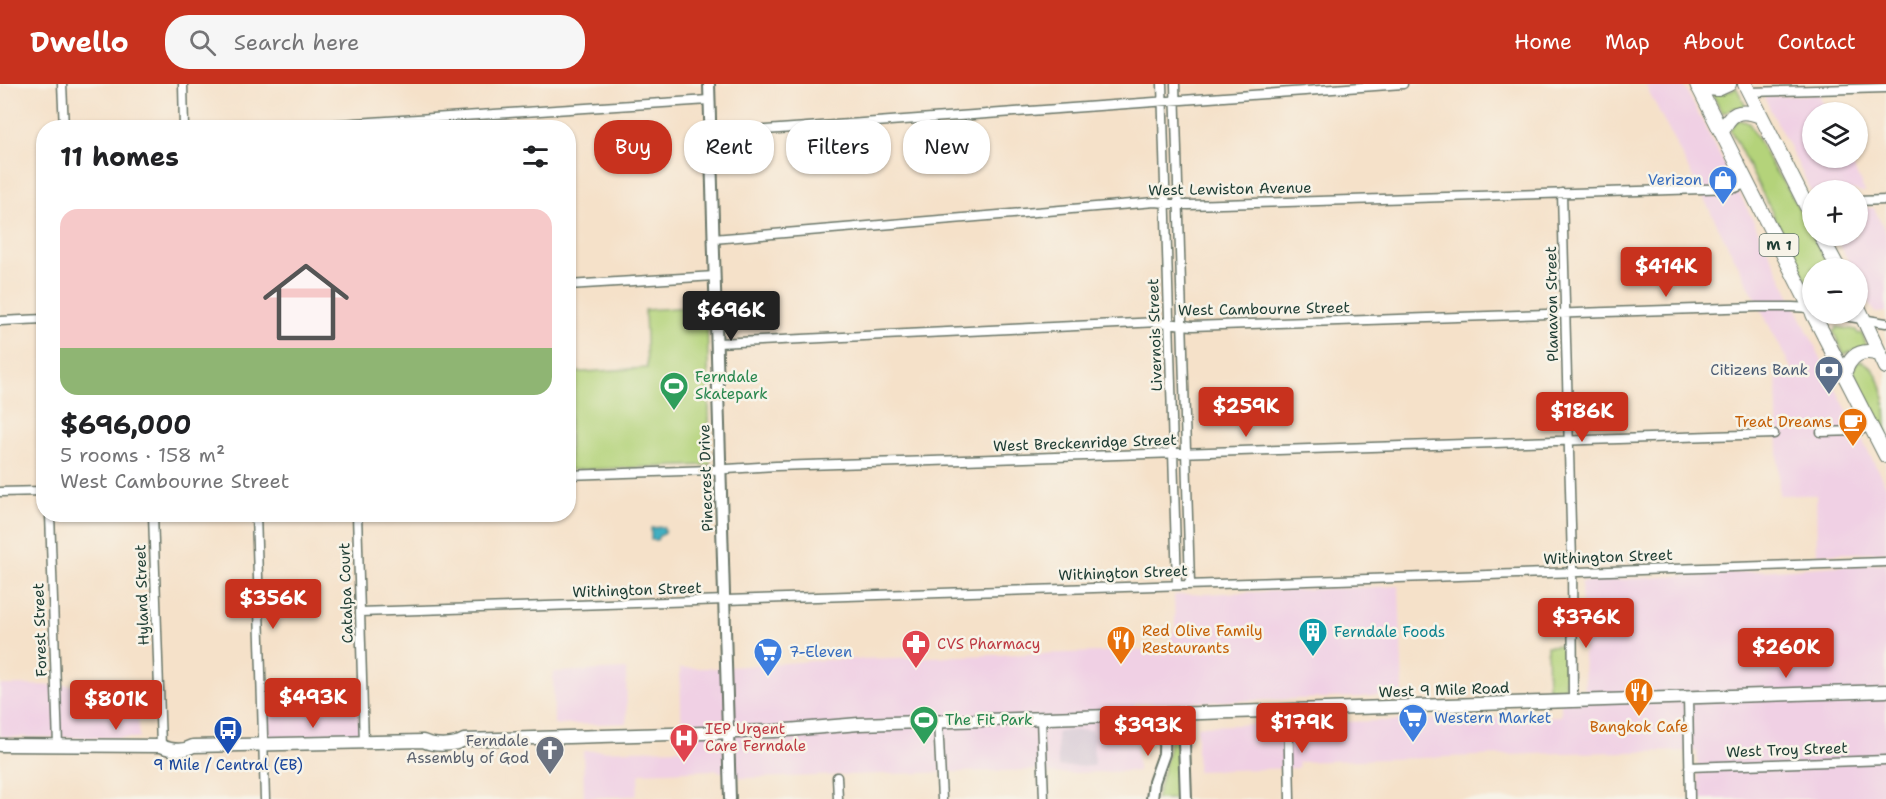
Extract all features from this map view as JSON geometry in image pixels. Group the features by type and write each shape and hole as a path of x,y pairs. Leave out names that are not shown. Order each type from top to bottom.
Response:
{"main road":[{"path":"1698,85 1718,90 1729,84"},
{"name":"M 1","path":"1698,85 1802,290"},
{"name":"M 1","path":"1747,88 1802,192"},
{"path":"1722,132 1727,120 1737,113 1751,112 1760,116"},
{"name":"M 1","path":"1819,324 1886,456"},
{"path":"1865,324 1886,367"},
{"path":"1844,374 1847,365 1858,354 1869,351 1880,354"},
{"name":"West 9 Mile Road","path":"0,745 161,746 171,743 188,743 193,746 263,746 423,741 430,744 457,744 464,740 785,730 850,724 1886,691"}],"street":[{"path":"62,84 64,120"},
{"path":"183,84 184,120"},
{"name":"Pinecrest Drive","path":"709,84 710,120"},
{"name":"Livernois Street","path":"1162,84 1177,585"},
{"name":"Livernois Street","path":"1175,84 1190,584"},
{"path":"774,129 1403,84"},
{"path":"1747,88 1886,88"},
{"path":"398,120 710,99"},
{"name":"Pinecrest Drive","path":"711,174 730,799"},
{"name":"West Lewiston Avenue","path":"713,239 1155,202 1180,204 1735,188 1748,183"},
{"name":"Planavon Street","path":"1562,193 1573,701"},
{"path":"1868,201 1886,200"},
{"path":"576,285 714,276"},
{"name":"West Cambourne Street","path":"717,343 1159,322 1183,325 1775,307 1802,309"},
{"path":"0,321 36,319"},
{"path":"1868,321 1886,323"},
{"path":"1821,432 1858,431 1871,426"},
{"name":"West Breckenridge Street","path":"576,475 1774,434"},
{"path":"0,492 36,491"},
{"name":"Forest Street","path":"50,522 58,746"},
{"name":"Hyland Street","path":"153,522 161,746"},
{"path":"256,522 265,799"},
{"name":"Catalpa Court","path":"357,522 364,743"},
{"name":"Withington Street","path":"360,612 1886,562"},
{"path":"1688,697 1690,799"},
{"path":"1288,710 1290,799"},
{"path":"1183,713 1186,799"},
{"path":"1152,799 1154,782 1164,754 1165,714"},
{"path":"1041,718 1044,799"},
{"path":"938,721 942,799"},
{"name":"West Troy Street","path":"1689,767 1886,760"},
{"path":"837,777 838,799"}],"shaded area":[{"path":"1645,84 1683,84 1758,230 1802,320 1802,324 1804,324 1886,486 1886,552 1817,554 1816,495 1779,495 1776,372 1793,372"},
{"path":"1819,94 1823,102 1802,102 1802,168 1854,168 1859,180 1806,180 1764,97"},
{"path":"1868,208 1874,208 1886,233 1886,312 1875,313 1868,300 1868,258 1847,258 1840,246 1868,246"},
{"path":"1886,563 1886,799 1699,799 1697,751 1299,762 1298,768 1197,771 1197,726 1561,716 1561,692 1585,691 1581,582"},
{"path":"1399,586 1403,693 1360,697 1135,704 1138,771 1043,774 1042,770 743,778 715,770 640,773 636,796 584,798 583,751 682,749 680,668 716,668 826,660 1166,650 1175,627 1174,595"},
{"path":"626,669 627,723 554,725 553,672"},
{"path":"0,685 137,686 139,738 0,737"},
{"path":"357,685 360,733 274,739 268,736 267,687"},
{"path":"1093,730 1094,766 1058,767 1057,731"}],"green space":[{"path":"1736,87 1747,108 1734,108 1722,113 1712,93 1728,92"},
{"path":"1738,120 1750,125 1802,215 1802,246 1818,246 1824,258 1802,258 1802,271 1730,129"},
{"path":"707,306 710,465 576,470 576,373 647,368 645,310"},
{"path":"1837,327 1856,330 1858,334 1862,333 1867,347 1844,354 1833,331"},
{"path":"1861,361 1869,366 1880,382 1885,404 1886,436 1853,370 1857,362"},
{"path":"1564,645 1565,689 1548,689 1547,646"},
{"path":"1171,727 1176,727 1178,799 1156,799 1169,750"}],"water":[{"path":"663,527 664,534 657,540 651,540 651,528"}],"place":[{"name":"Verizon","path":"1723,206"},
{"name":"Citizens Bank","path":"1829,396"},
{"name":"Ferndale Skatepark","path":"674,412"},
{"name":"Treat Dreams","path":"1853,448"},
{"name":"Ferndale Foods","path":"1313,658"},
{"name":"Red Olive Family Restaurants","path":"1121,666"},
{"name":"CVS Pharmacy","path":"916,670"},
{"name":"7-Eleven","path":"768,678"},
{"name":"Bangkok Cafe","path":"1639,718"},
{"name":"Western Market","path":"1413,744"},
{"name":"The Fit Park","path":"924,746"},
{"name":"9 Mile / Central (EB)","path":"228,756"},
{"name":"IEP Urgent Care Ferndale","path":"684,764"},
{"name":"Ferndale Assembly of God","path":"550,776"}]}
